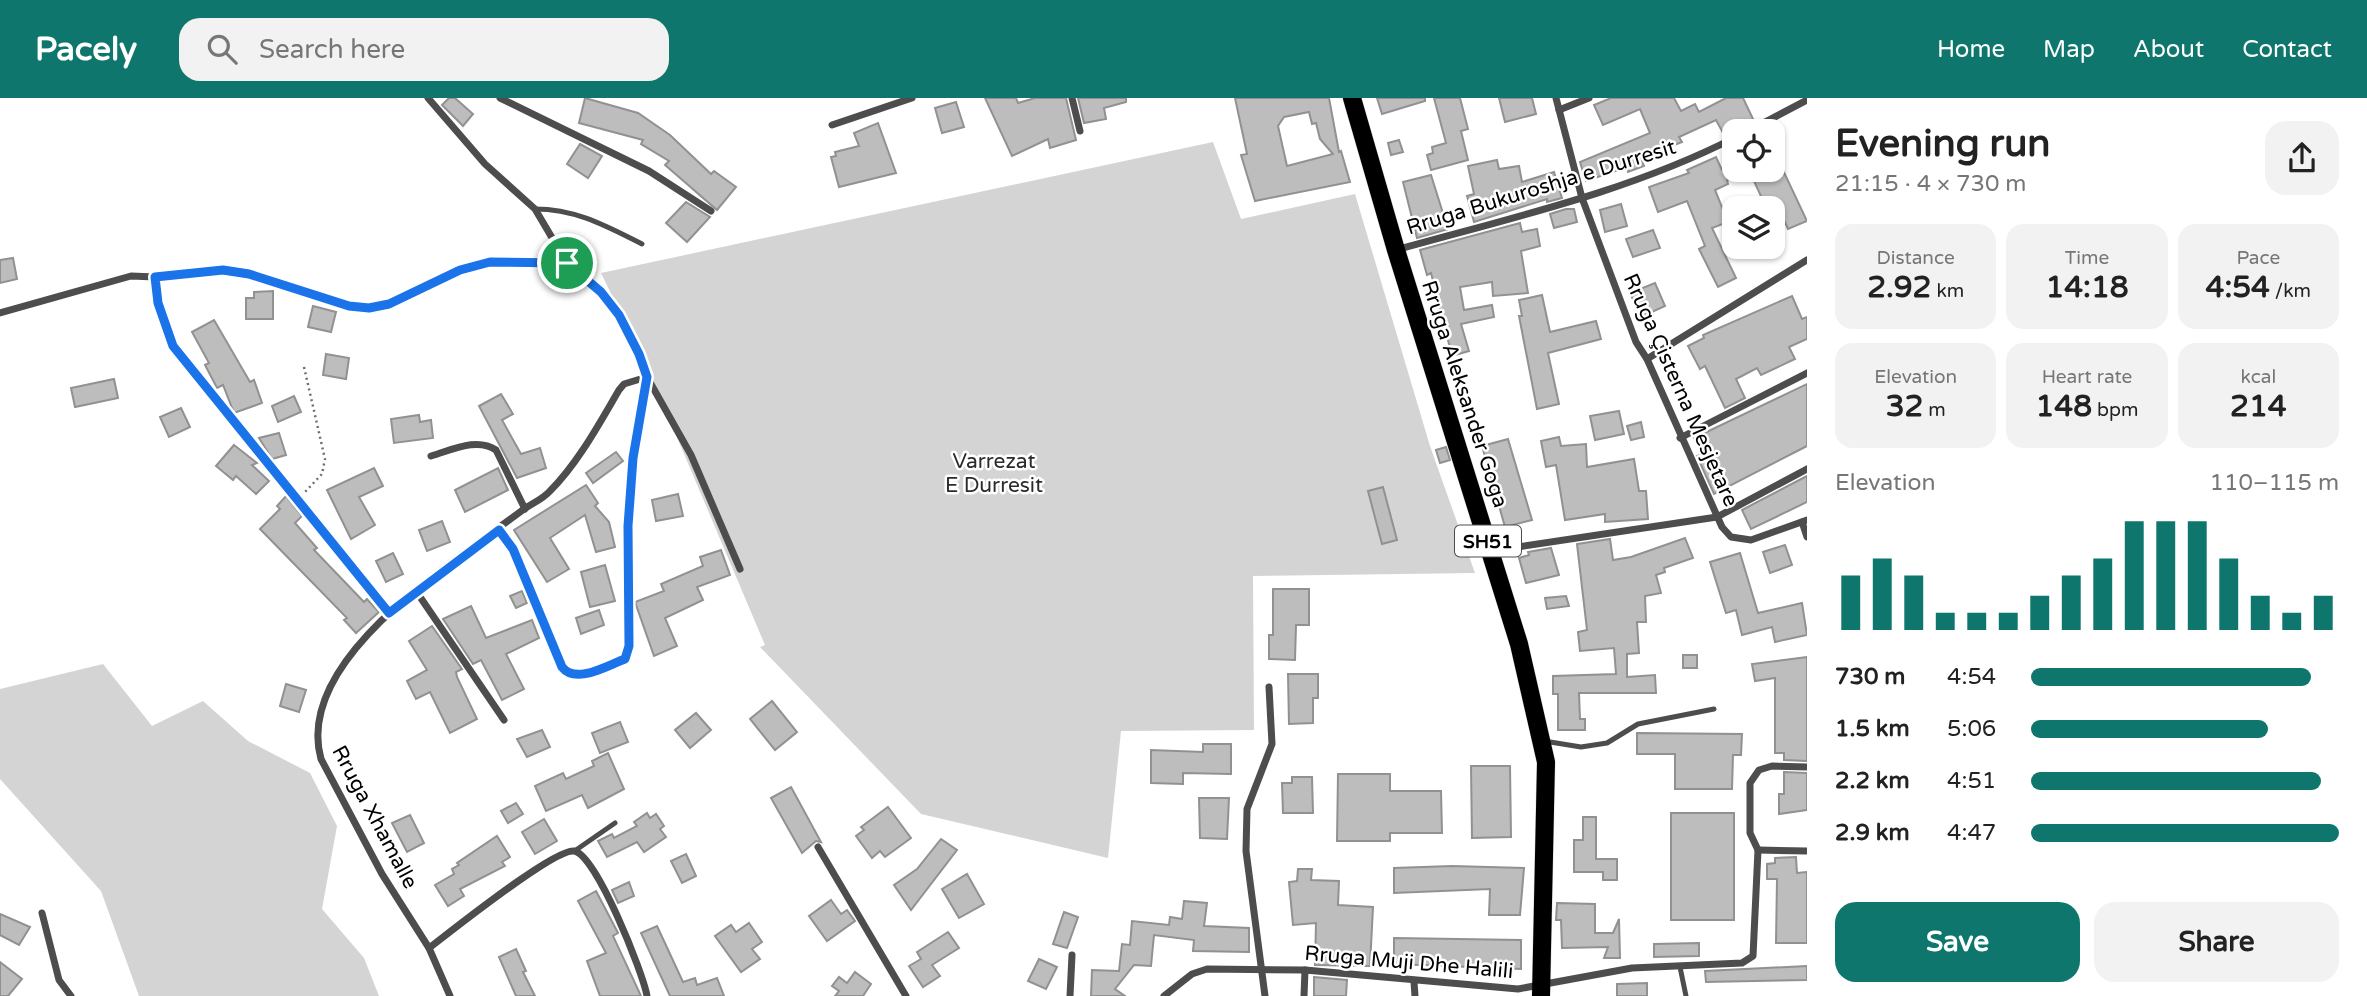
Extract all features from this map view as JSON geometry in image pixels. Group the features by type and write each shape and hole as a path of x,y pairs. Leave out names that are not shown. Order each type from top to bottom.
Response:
{"main road":[{"name":"Rruga Aleksander Goga","path":"1352,98 1396,250 1519,643 1541,740 1548,789 1541,990"}],"street":[{"path":"428,98 485,164 536,209 567,263 601,292 619,315 647,377 691,455 740,569"},
{"path":"500,98 649,171 711,211"},
{"path":"832,125 912,98"},
{"path":"1072,98 1080,131"},
{"name":"Rruga Çisterna Mesjetare","path":"1556,98 1582,198 1636,342 1647,359 1717,517 1731,537 1751,540 1805,521"},
{"path":"1559,110 1589,98"},
{"path":"1771,119 1807,100"},
{"name":"Rruga Bukuroshja e Durresit","path":"1396,250 1582,198 1695,158 1722,144"},
{"path":"1647,359 1807,260"},
{"path":"0,313 131,276 155,277 223,270 249,274 349,306 369,308 389,304 460,270 490,262 567,263"},
{"path":"155,277 158,303 173,346 233,425 298,500 389,613"},
{"path":"1680,438 1807,373"},
{"path":"499,530 513,549 565,672 580,675 625,659 629,646 628,526 633,458 647,377"},
{"name":"Rruga Xhamalle","path":"450,996 429,948 383,874 321,760 317,743 317,722 327,695 360,643 389,613 416,591 548,493 559,481 624,384 647,377"},
{"path":"431,456 476,443 488,445 496,450 525,509"},
{"path":"1491,551 1717,517 1807,470"},
{"path":"1805,521 1807,537"},
{"path":"416,591 504,720"},
{"path":"1265,996 1264,970 1246,852 1247,809 1272,744 1269,687"},
{"path":"1807,767 1772,766 1759,770 1751,783 1751,833 1758,850 1807,851"},
{"path":"818,847 906,996"},
{"path":"429,948 528,874 564,852 576,850 583,855 599,880 630,939 648,996"},
{"name":"Rruga Muji Dhe Halili","path":"1164,996 1192,974 1207,970 1305,970 1414,982 1541,990 1632,968 1742,963 1754,956 1758,850"},
{"path":"42,913 60,979 71,996"},
{"path":"1070,996 1072,955"},
{"path":"1304,996 1305,970"},
{"path":"1414,982 1415,996"}],"lane":[{"path":"536,209 562,209 587,217 642,244"},
{"path":"1541,740 1581,747 1607,743 1638,724 1714,709"},
{"path":"576,850 615,822"},
{"path":"1680,967 1686,996"}],"path":[{"path":"298,500 323,474 325,458 304,367"}],"green space":[{"name":"Varrezat E Durresit","path":"1213,142 1241,219 1355,194 1430,446 1475,573 1253,576 1254,730 1121,731 1108,858 921,814 760,647 765,645 651,376 601,273"},
{"path":"103,664 152,726 203,701 248,741 310,773 337,826 322,909 364,958 379,996 139,996 101,891 0,779 0,689"}],"building":[{"path":"449,98 455,98 473,114 463,126 442,105"},
{"path":"585,98 638,113 670,135 711,174 714,171 736,187 717,210 665,165 669,161 641,144 643,140 579,123"},
{"path":"985,98 1016,98 1018,103 1035,98 1066,98 1076,140 1050,148 1048,139 1012,156"},
{"path":"1078,98 1126,98 1126,102 1104,108 1106,119 1084,123"},
{"path":"1235,98 1329,98 1339,152 1341,151 1350,182 1255,201 1241,155 1247,154","holes":["1309,112 1312,124 1316,123 1320,139 1333,154 1287,166 1278,126 1284,117"]},
{"path":"1377,98 1425,98 1425,101 1382,114"},
{"path":"1434,98 1460,98 1468,129 1461,131 1468,160 1431,170 1427,155 1433,153 1432,147 1446,143"},
{"path":"1499,98 1532,98 1536,114 1505,122"},
{"path":"1611,98 1674,98 1681,111 1695,104 1699,112 1726,98 1743,98 1753,119 1722,119 1722,131 1716,120 1679,137 1682,142 1654,153 1655,156 1642,161 1644,166 1628,172 1627,167 1586,181 1580,162 1650,133 1640,109 1603,125 1594,105"},
{"path":"956,102 964,127 942,133 935,108"},
{"path":"878,123 896,173 839,187 831,157 836,156 835,152 859,146 854,133"},
{"path":"1399,140 1403,152 1391,155 1388,143"},
{"path":"580,144 602,156 588,178 567,164"},
{"path":"1716,157 1722,170 1722,182 1728,184 1715,190 1722,207 1722,224 1712,228 1722,249 1722,259 1727,259 1736,278 1718,287 1699,249 1705,246 1687,201 1658,212 1649,187 1689,173 1687,170"},
{"path":"1497,160 1499,169 1519,166 1522,182 1554,172 1562,198 1547,202 1547,199 1474,222 1467,196 1474,194 1468,166"},
{"path":"1785,174 1807,221 1788,229 1785,222 1785,196 1761,196 1754,182 1785,182"},
{"path":"1431,175 1448,229 1417,238 1403,182"},
{"path":"686,202 710,217 687,242 666,223"},
{"path":"1621,204 1627,226 1605,232 1600,210"},
{"path":"1574,209 1577,222 1554,228 1550,214"},
{"path":"1520,223 1522,232 1537,229 1540,246 1521,251 1528,293 1493,296 1492,282 1460,287 1464,310 1492,305 1494,317 1461,324 1469,351 1452,356 1431,273 1427,275 1420,250"},
{"path":"1653,230 1660,248 1633,257 1626,239"},
{"path":"13,258 17,279 0,283 0,260"},
{"path":"1655,283 1665,306 1641,317 1630,293"},
{"path":"273,291 273,319 246,319 246,298 254,298 254,292"},
{"path":"1542,295 1550,332 1596,321 1601,339 1548,353 1559,404 1537,409 1519,316 1522,316 1519,300"},
{"path":"1792,296 1802,319 1807,317 1807,339 1789,347 1795,359 1761,375 1757,368 1736,379 1745,398 1725,408 1705,366 1700,369 1688,346 1704,338 1703,335"},
{"path":"313,306 336,312 331,332 308,327"},
{"path":"214,320 250,382 254,380 262,403 234,413 223,385 217,388 205,365 209,363 192,332"},
{"path":"326,354 349,358 346,379 323,375"},
{"path":"114,379 118,398 75,407 71,388"},
{"path":"1807,384 1807,446 1714,494 1697,456 1702,454 1694,438"},
{"path":"501,394 513,414 502,420 521,454 540,448 546,468 517,478 479,406"},
{"path":"294,396 301,412 278,422 272,406"},
{"path":"181,408 190,427 169,437 160,417"},
{"path":"1619,411 1624,434 1595,440 1590,416"},
{"path":"419,415 420,422 431,420 433,438 394,443 391,419"},
{"path":"1641,422 1644,437 1631,440 1627,426"},
{"path":"279,433 286,455 272,459 259,438"},
{"path":"1559,437 1561,446 1586,444 1587,467 1634,459 1639,491 1646,491 1648,519 1605,522 1605,514 1565,520 1556,465 1546,467 1541,441"},
{"path":"1508,439 1532,520 1505,527 1482,446"},
{"path":"234,445 257,463 252,465 269,481 256,494 236,476 233,480 216,466"},
{"path":"1446,447 1450,460 1440,463 1436,450"},
{"path":"616,452 623,461 593,483 586,473"},
{"path":"374,468 383,486 359,497 375,525 351,539 327,490"},
{"path":"498,468 508,490 465,512 455,490"},
{"path":"1807,476 1807,502 1751,529 1742,510"},
{"path":"586,485 598,503 595,506 609,522 615,547 596,552 585,515 550,538 569,569 547,582 514,530"},
{"path":"1383,487 1397,540 1382,544 1368,491"},
{"path":"678,494 683,516 656,521 652,500"},
{"path":"286,496 302,516 295,523 317,548 314,550 364,602 367,599 379,612 356,633 344,620 347,618 260,529 280,509 277,506"},
{"path":"442,521 450,542 427,551 419,530"},
{"path":"1685,538 1693,558 1664,568 1665,572 1656,575 1661,593 1645,596 1646,622 1637,622 1639,653 1627,654 1627,677 1655,675 1656,693 1579,693 1580,719 1585,719 1585,730 1558,730 1558,694 1553,694 1553,676 1616,674 1614,648 1580,651 1578,632 1587,630 1577,544 1610,539 1613,560 1631,557"},
{"path":"1785,545 1792,565 1770,573 1763,552"},
{"path":"1551,548 1559,575 1526,583 1519,558 1529,555 1528,552"},
{"path":"721,550 730,575 697,587 703,600 665,618 677,646 654,656 635,602 664,591 661,584 703,566 700,557"},
{"path":"393,553 403,574 386,582 376,561"},
{"path":"1740,553 1758,613 1802,603 1807,635 1775,642 1772,627 1742,635 1736,610 1726,613 1710,562"},
{"path":"605,565 615,601 590,607 581,572"},
{"path":"1273,589 1309,589 1309,625 1296,625 1295,660 1269,659 1269,635 1273,635"},
{"path":"522,591 527,603 516,608 510,596"},
{"path":"1566,596 1569,606 1547,609 1545,598"},
{"path":"471,606 486,638 532,620 539,638 506,654 524,689 502,700 481,660 473,664 443,619"},
{"path":"599,610 604,625 581,634 576,618"},
{"path":"432,626 462,669 456,672 457,677 477,719 450,733 430,692 416,699 407,681 427,670 409,641"},
{"path":"1683,655 1697,655 1697,668 1683,668"},
{"path":"1807,657 1807,761 1784,760 1784,753 1775,753 1775,678 1755,681 1752,664"},
{"path":"1288,674 1318,674 1318,698 1313,698 1313,723 1289,724"},
{"path":"286,684 306,690 299,712 280,706"},
{"path":"772,701 797,732 775,750 750,719"},
{"path":"696,713 711,730 690,748 675,730"},
{"path":"620,722 628,742 600,753 592,733"},
{"path":"542,730 550,747 527,757 517,739"},
{"path":"1637,733 1742,734 1741,755 1733,755 1732,789 1675,789 1675,754 1637,754"},
{"path":"1203,744 1231,744 1231,774 1183,773 1183,784 1151,783 1151,750 1203,752"},
{"path":"608,753 624,789 588,808 582,795 546,811 535,786 563,773 566,779 594,766 592,761"},
{"path":"1471,766 1510,766 1511,837 1472,838"},
{"path":"1784,772 1807,773 1807,810 1779,814 1779,794 1784,794"},
{"path":"1338,774 1390,774 1390,791 1441,791 1442,833 1390,833 1390,841 1337,841"},
{"path":"1292,777 1312,777 1313,813 1283,813 1282,783 1292,783"},
{"path":"791,787 821,842 816,841 802,853 771,798"},
{"path":"1199,798 1229,798 1227,839 1200,838"},
{"path":"516,803 523,814 508,823 501,811"},
{"path":"888,807 911,838 885,857 880,851 872,858 856,836 864,830 861,827"},
{"path":"647,813 650,818 656,814 664,826 660,829 666,837 644,852 637,842 607,857 598,841 612,834 614,838 637,826 634,822"},
{"path":"1671,813 1734,813 1734,920 1671,920"},
{"path":"410,815 424,843 407,852 392,823"},
{"path":"1583,817 1596,817 1596,859 1617,859 1617,880 1603,880 1603,872 1574,872 1574,840 1583,840"},
{"path":"544,819 557,841 535,854 522,832"},
{"path":"497,836 510,857 502,862 505,866 460,889 464,896 448,906 435,885 454,874 452,869 459,865 457,863"},
{"path":"941,839 957,850 911,910 894,885 917,869"},
{"path":"686,854 696,876 682,883 671,861"},
{"path":"1796,857 1797,873 1807,872 1807,943 1776,943 1777,879 1767,879 1767,864 1775,863 1775,858"},
{"path":"1394,868 1524,868 1520,915 1489,915 1490,889 1394,893"},
{"path":"1298,869 1312,869 1311,880 1339,881 1338,905 1373,907 1370,966 1315,965 1316,923 1293,925 1289,882 1297,881"},
{"path":"967,874 984,904 959,918 942,889"},
{"path":"629,882 634,896 618,903 612,890"},
{"path":"596,891 618,933 613,936 641,996 600,996 587,961 606,953 578,901"},
{"path":"831,900 841,914 847,910 855,921 827,941 809,916"},
{"path":"1184,901 1207,903 1204,926 1249,928 1249,952 1193,951 1194,940 1154,935 1151,966 1134,965 1115,989 1125,996 1091,996 1092,970 1119,971 1122,944 1130,945 1132,921 1169,925 1170,917 1182,919"},
{"path":"1557,903 1595,904 1595,933 1613,933 1619,919 1620,958 1604,958 1608,947 1562,948 1561,920 1556,920"},
{"path":"1064,912 1078,917 1067,948 1053,944"},
{"path":"0,914 30,927 19,945 0,935"},
{"path":"749,923 762,942 752,949 760,959 741,972 715,936 731,925 736,932"},
{"path":"657,926 683,982 695,978 697,985 717,978 724,996 670,996 641,933"},
{"path":"948,932 959,948 932,965 940,976 923,987 909,966 921,959 917,952"},
{"path":"1394,938 1521,940 1521,969 1394,964"},
{"path":"1699,943 1699,956 1654,957 1654,944"},
{"path":"516,949 526,971 523,972 535,996 516,996 499,957"},
{"path":"1039,959 1057,967 1046,989 1028,981"},
{"path":"0,962 22,979 8,996 0,996"},
{"path":"1807,966 1807,980 1706,982 1705,971"},
{"path":"855,972 871,984 863,996 835,996 839,991 832,986 839,977 847,983"},
{"path":"1314,977 1347,980 1346,996 1314,996"},
{"path":"1647,983 1647,996 1617,996 1617,984"}],"route":[{"path":"490,262 567,263 601,292 619,315 639,354 647,377 633,458 628,526 629,646 625,659 580,675 565,672 562,667 513,549 499,530 389,613 298,500 233,425 173,346 158,303 155,277 223,270 289,284 349,306 369,308 389,304 460,270 490,262"}]}
